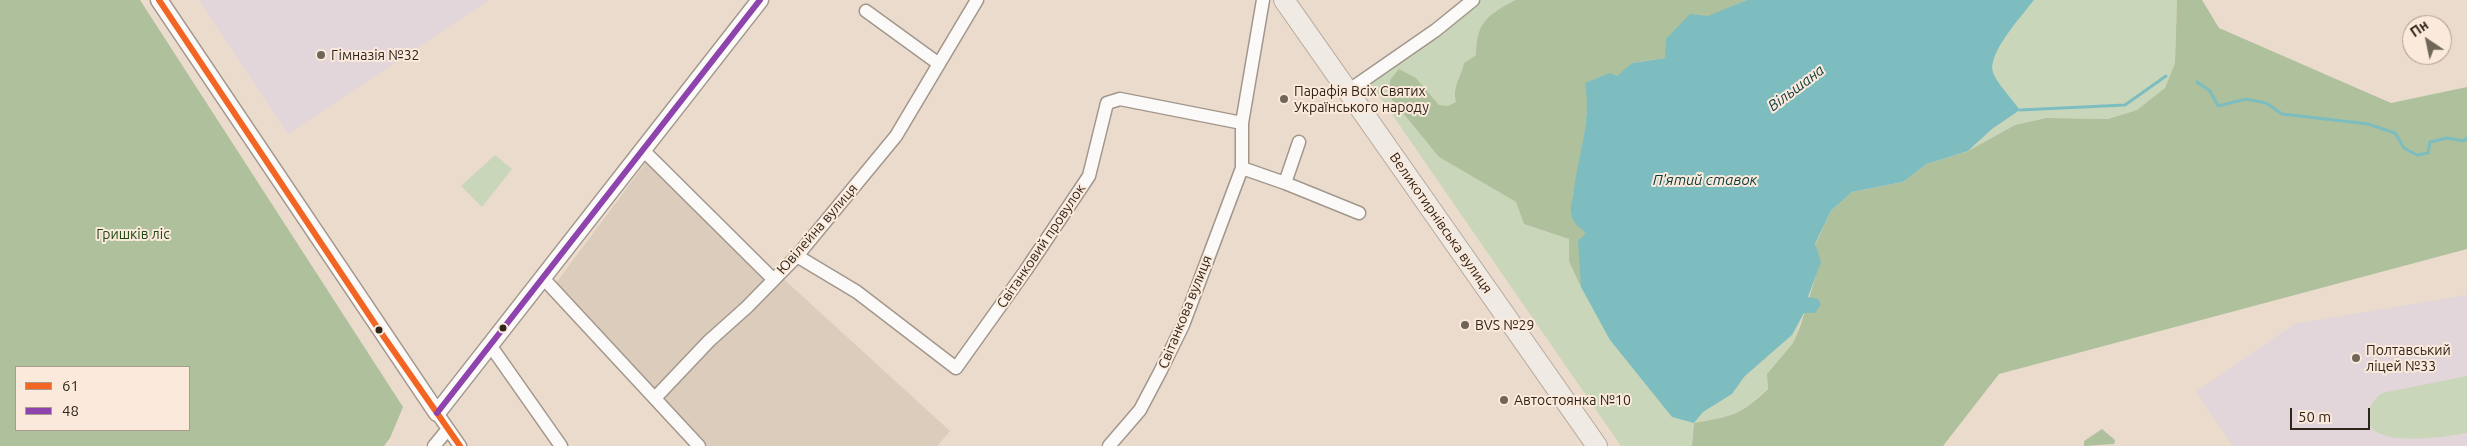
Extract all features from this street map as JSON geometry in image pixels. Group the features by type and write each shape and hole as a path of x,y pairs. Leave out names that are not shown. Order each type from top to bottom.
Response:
{"main road":[{"name":"Великотирнівська вулиця","path":"1284,0 1597,446"}],"street":[{"path":"159,0 421,391 460,446"},
{"path":"437,413 760,0"},
{"name":"Ювілейна вулиця","path":"655,398 709,341 797,256 896,136 978,0"},
{"name":"Світанкова вулиця","path":"1109,446 1140,410 1183,325 1242,168 1242,123 1263,0"},
{"path":"1348,91 1436,30 1473,0"},
{"path":"866,11 939,64"},
{"name":"Світанковий провулок","path":"797,256 857,292 956,368 1026,270 1089,176 1107,103 1120,99 1242,123"},
{"path":"1285,183 1298,142"},
{"path":"643,150 773,279"},
{"path":"1242,168 1359,213"},
{"path":"543,278 699,446"},
{"path":"490,345 562,446"},
{"path":"421,391 447,392 458,386"},
{"path":"434,446 448,429"}],"shaded area":[{"name":"Гімназія №32","path":"199,0 489,0 288,134"},
{"path":"650,157 950,431 937,446 698,446 553,287"},
{"name":"Полтавський ліцей №33","path":"2467,295 2467,446 2233,446 2196,392 2294,324"}],"green space":[{"name":"Гришків ліс","path":"0,0 140,0 403,407 390,438 384,446 0,446"},
{"path":"1479,0 1515,0 1494,12 1476,43 1476,55 1464,63 1455,91 1456,102 1448,106 1439,105 1416,78 1389,96 1439,157 1516,202 1524,224 1569,239 1569,261 1589,298 1694,423 1692,446 1621,446 1371,84 1373,80"},
{"path":"1515,0 1747,0 1708,17 1665,58 1632,63 1617,77 1586,83 1588,98 1584,139 1573,197 1587,233 1581,266 1581,287 1569,261 1569,239 1524,224 1516,202 1439,157 1389,96 1390,80 1399,69 1416,78 1439,105 1448,106 1456,102 1455,91 1457,82 1464,63 1476,55 1478,35 1481,27 1491,15"},
{"path":"2034,0 2177,0 2175,63 2165,88 2137,110 2108,119 2046,118 2015,125 1968,151 1992,129 2020,110 1998,81 1993,72 1993,64 1995,55 2007,34"},
{"path":"2177,0 2202,0 2219,28 2391,103 2467,87 2467,249 1999,374 1943,446 1692,446 1694,423 1735,414 1750,405 1768,389 1767,374 1793,343 1800,327 1820,262 1815,245 1831,211 1852,192 1903,182 1927,164 1968,151 2015,125 2046,118 2108,119 2137,110 2165,88 2175,63"},
{"path":"495,155 512,169 482,207 461,186"},
{"path":"1804,313 1793,343 1767,374 1768,388 1742,410 1718,419 1694,423 1703,412 1732,394 1745,376 1792,335"},
{"path":"2467,376 2467,433 2442,437 2397,438 2375,431 2369,424 2368,415 2371,407 2375,399 2382,393"},
{"path":"2102,429 2115,440 2114,444 2084,446 2084,441"}],"water":[{"name":"П'ятий ставок","path":"1747,0 2034,0 2007,34 1995,55 1993,64 1993,72 1998,81 2020,110 1992,129 1968,151 1927,164 1903,182 1852,192 1831,211 1815,244 1821,262 1808,297 1818,299 1821,304 1815,313 1804,313 1792,335 1745,376 1732,394 1703,412 1694,423 1672,417 1610,340 1581,287 1578,241 1586,233 1574,222 1571,209 1587,112 1585,83 1610,73 1617,76 1632,63 1665,58 1666,39 1690,14 1708,16"}],"waterway":[{"path":"2020,110 2125,105 2166,76"},
{"path":"2197,82 2210,91 2218,106 2246,99 2266,103 2282,114 2368,124 2395,133 2404,148 2417,155 2428,153 2430,142 2447,138 2464,141 2467,138"}],"transit line":[{"name":"61","path":"159,0 377,327 460,446"},
{"name":"48","path":"437,413 760,0"}],"place":[{"name":"Гімназія №32","path":"321,55"},
{"name":"Парафія Всіх Святих Українського народу","path":"1284,99"},
{"name":"BVS №29","path":"1465,325"},
{"name":"Полтавський ліцей №33","path":"2356,358"},
{"name":"Автостоянка №10","path":"1504,400"}],"water label":[{"name":"Вільшана","path":"1796,88"}]}
